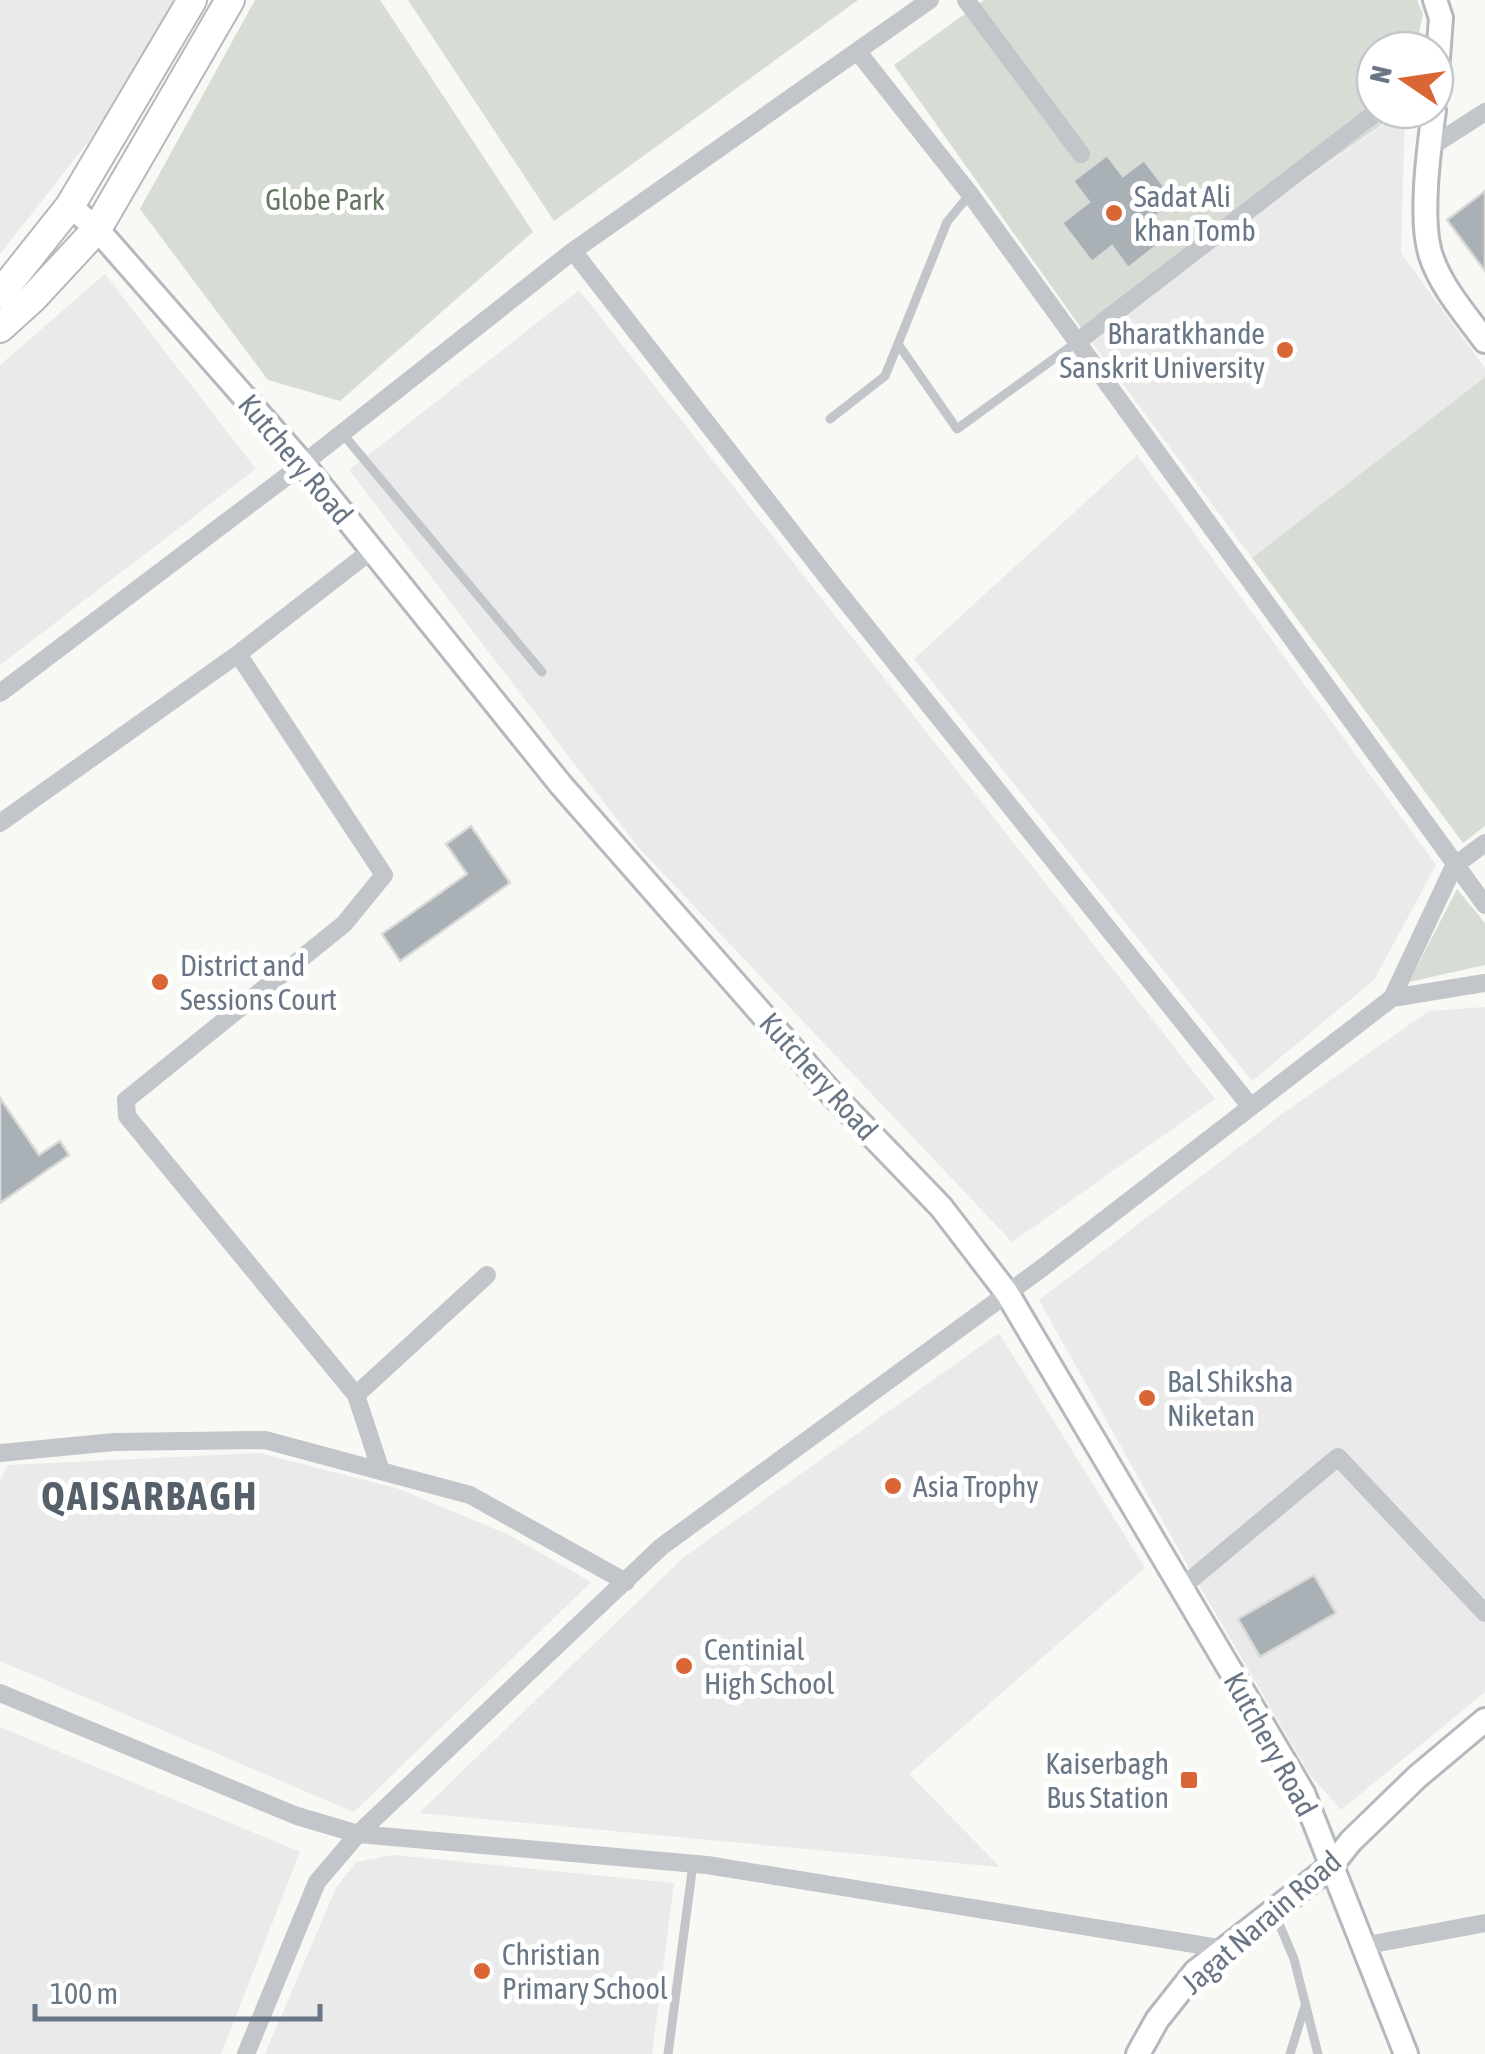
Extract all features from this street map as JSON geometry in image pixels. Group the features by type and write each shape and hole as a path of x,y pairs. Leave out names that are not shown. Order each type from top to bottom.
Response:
{"main road":[{"path":"0,294 70,206 192,0"},
{"path":"0,328 97,229 230,0"}],"street":[{"path":"0,693 303,464 573,251 930,0"},
{"path":"966,0 1081,154"},
{"path":"1435,0 1440,30"},
{"path":"858,52 970,194 1485,905"},
{"path":"1429,148 1485,112"},
{"path":"1077,342 1355,128"},
{"path":"1431,130 1427,226 1431,256 1454,299 1485,341"},
{"name":"Kutchery Road","path":"70,206 97,229 303,464 562,785 832,1094 941,1207 1008,1293 1303,1792 1406,2054"},
{"path":"573,251 833,585 1250,1107"},
{"path":"0,823 238,654 372,550"},
{"path":"238,654 384,875 344,924 126,1100 127,1116 356,1396 381,1471"},
{"path":"246,2054 317,1882 358,1834 662,1547 1008,1293 1392,998 1454,866 1485,843"},
{"path":"1392,998 1485,983"},
{"path":"356,1396 488,1274"},
{"path":"0,1453 114,1442 265,1440 470,1495 626,1582"},
{"path":"1182,1587 1338,1458 1485,1613"},
{"path":"0,1693 297,1816 358,1834 693,1864 1224,1949"},
{"name":"Jagat Narain Road","path":"1138,2054 1157,2020 1194,1972 1332,1866 1351,1841 1417,1776 1485,1720"},
{"path":"1362,1946 1485,1923"}],"lane":[{"path":"830,419 885,376 946,222 970,194"},
{"path":"898,344 957,430 1077,342"},
{"path":"342,433 542,672"},
{"path":"668,2054 693,1864"},
{"path":"1273,1911 1294,1959 1318,2054"},
{"path":"1290,2054 1305,2006"}],"shaded area":[{"path":"0,0 184,0 146,68 0,254"},
{"name":"Bharatkhande Sanskrit University","path":"1376,130 1404,130 1401,253 1485,368 1485,377 1252,558 1084,332"},
{"path":"105,274 256,469 0,665 0,365"},
{"path":"579,290 1215,1099 1012,1242 639,848 349,470"},
{"path":"1137,455 1436,865 1374,980 1252,1081 914,659"},
{"path":"1485,1007 1485,1692 1341,1810 1310,1775 1039,1300 1285,1112 1429,1011"},
{"path":"999,1333 1145,1568 909,1774 1000,1867 419,1813 684,1557"},
{"path":"259,1453 399,1489 509,1535 591,1582 354,1812 0,1661 0,1480 8,1465"},
{"path":"0,1727 300,1852 221,2054 0,2054"},
{"name":"Christian Primary School","path":"394,1855 674,1883 652,2054 265,2054 336,1888 356,1862"}],"green space":[{"name":"Globe Park","path":"255,0 380,0 533,232 340,401 268,380 140,209"},
{"path":"408,0 858,0 554,221"},
{"path":"984,0 1417,0 1423,14 1419,30 1355,30 1355,130 1374,130 1084,332 894,65"},
{"path":"1485,377 1485,826 1463,843 1252,558"},
{"path":"1457,889 1485,923 1485,965 1409,982"}],"building":[{"path":"1107,155 1123,176 1144,160 1175,201 1153,218 1168,237 1128,268 1112,246 1092,262 1062,223 1089,202 1073,181"},
{"path":"1485,191 1485,271 1447,220"},
{"path":"471,826 510,883 400,961 382,934 467,874 446,844"},
{"path":"0,1098 39,1155 60,1141 69,1155 0,1203"},
{"path":"1314,1575 1336,1613 1260,1657 1238,1619"}],"place":[{"name":"Sadat Ali khan Tomb","path":"1114,213"},
{"name":"Bharatkhande Sanskrit University","path":"1285,350"},
{"name":"District and Sessions Court","path":"160,982"},
{"name":"Bal Shiksha Niketan","path":"1147,1398"},
{"name":"Asia Trophy","path":"893,1486"},
{"name":"Centinial High School","path":"684,1666"},
{"name":"Kaiserbagh Bus Station","path":"1189,1780"},
{"name":"Christian Primary School","path":"482,1971"}],"district":[{"name":"QAISARBAGH","path":"150,1495"}]}
